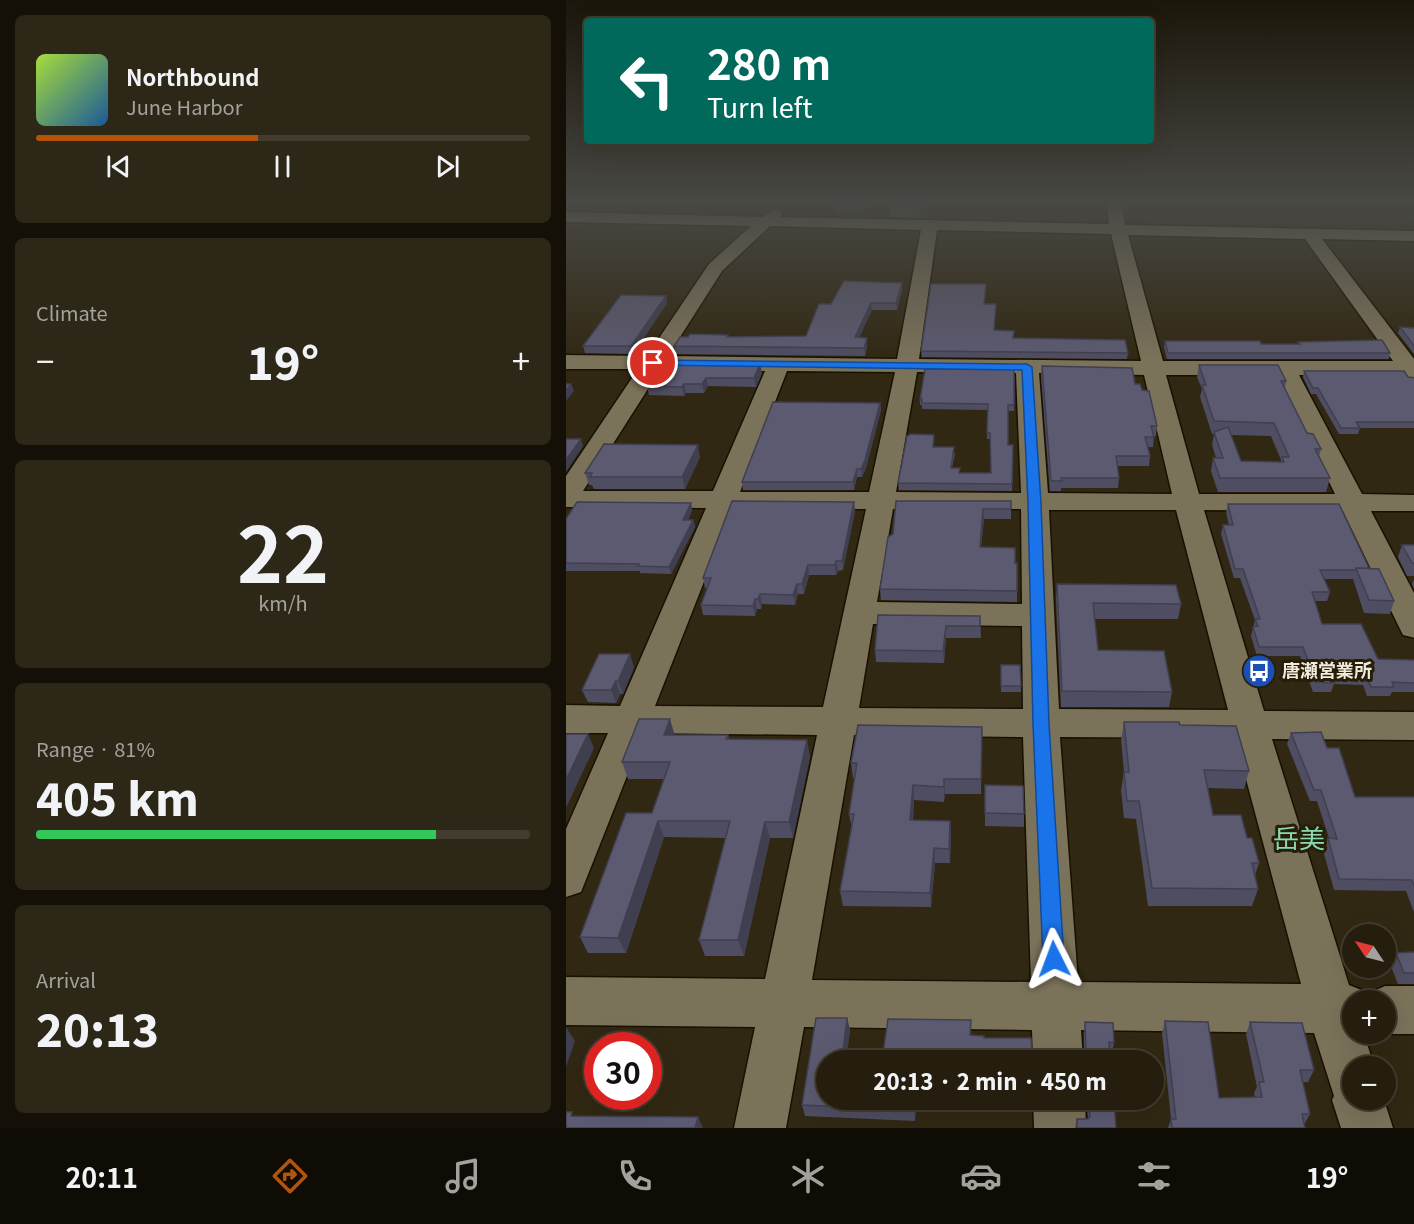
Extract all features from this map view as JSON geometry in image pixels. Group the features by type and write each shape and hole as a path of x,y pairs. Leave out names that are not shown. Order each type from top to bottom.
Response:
{"street":[{"path":"566,498 715,268 731,255"},
{"path":"760,1128 882,500 925,255"},
{"path":"566,1001 1342,1009 1250,726 1188,503 1126,255"},
{"path":"1325,255 1412,371"},
{"path":"566,362 1412,371"},
{"path":"566,878 779,364"},
{"path":"1027,367 1035,503 1041,724 1058,1050"},
{"path":"1285,368 1415,627"},
{"path":"566,498 1415,504"},
{"path":"860,613 1038,615"},
{"path":"566,719 1415,726"},
{"path":"1396,1010 1415,1010"},
{"path":"1059,1110 1060,1128"},
{"path":"1361,1110 1367,1128"}],"building":[{"path":"844,281 902,283 896,303 871,303 855,337 867,338 864,348 674,346 680,337 688,337 690,334 728,335 727,337 806,336 819,304 831,304"},
{"path":"931,284 986,284 984,304 996,304 994,330 1014,331 1013,338 1125,340 1128,353 921,351"},
{"path":"621,295 666,296 631,346 583,346"},
{"path":"1400,327 1415,328 1415,347"},
{"path":"1382,340 1390,353 1168,353 1165,341 1260,341 1261,344 1300,344 1298,342"},
{"path":"661,364 760,364 754,378 706,378 702,384 684,384 682,387 647,386"},
{"path":"1199,365 1278,365 1286,381 1281,381 1307,433 1313,434 1321,449 1315,449 1330,478 1220,478 1213,458 1223,458 1214,432 1228,427 1241,461 1284,462 1282,457 1289,457 1274,423 1214,421 1202,385 1206,385"},
{"path":"1042,366 1132,368 1135,384 1140,384 1142,390 1149,391 1157,426 1151,426 1154,437 1145,437 1150,456 1116,456 1119,478 1061,478 1062,481 1051,481"},
{"path":"925,369 1014,369 1014,405 1008,405 1008,445 1013,445 1012,484 898,483 907,436 911,434 934,435 933,447 954,447 951,468 960,468 959,473 991,473 990,433 987,433 988,404 922,403 922,399 920,400"},
{"path":"1304,371 1404,371 1408,377 1415,378 1415,422 1356,422 1360,428 1341,428 1318,388 1313,388"},
{"path":"773,402 880,403 865,460 861,469 857,469 853,482 742,482"},
{"path":"566,439 581,439 566,460"},
{"path":"604,444 698,445 682,477 590,477 592,473 585,473"},
{"path":"732,501 854,502 842,561 836,561 835,565 808,565 802,584 797,584 793,595 760,594 753,606 701,605 711,578 703,578"},
{"path":"896,501 1011,501 1011,509 983,509 980,547 1015,548 1017,591 880,589 888,537 893,534"},
{"path":"577,502 691,503 683,520 693,520 669,567 638,566 639,564 566,563 566,519"},
{"path":"1228,504 1339,504 1369,568 1320,570 1330,592 1312,592 1322,624 1361,624 1378,659 1415,660 1415,683 1392,682 1394,687 1371,687 1366,676 1332,674 1335,683 1316,682 1303,647 1259,647 1253,627 1258,626 1255,619 1260,619 1243,569 1235,569 1223,525 1233,525"},
{"path":"1402,545 1415,545 1415,563 1412,563"},
{"path":"1356,568 1379,569 1394,601 1369,600"},
{"path":"1057,584 1176,585 1181,604 1093,603 1098,650 1164,651 1172,692 1062,691"},
{"path":"878,615 980,616 980,626 946,626 943,651 875,650"},
{"path":"599,654 630,654 618,681 611,690 582,690"},
{"path":"1001,665 1020,665 1021,686 1001,686"},
{"path":"639,719 670,719 664,735 728,735 726,739 807,740 789,822 765,822 738,940 699,940 730,821 658,821 618,938 580,937 626,813 652,813 670,762 622,762"},
{"path":"1124,722 1179,722 1180,725 1236,726 1249,771 1204,770 1213,815 1241,815 1247,838 1252,838 1259,863 1252,863 1258,889 1152,888 1139,801 1127,801 1124,772 1129,772"},
{"path":"858,725 982,727 981,779 944,779 944,787 913,785 910,820 950,821 949,849 934,848 930,893 840,891 854,814 849,814 857,763 851,763"},
{"path":"1321,732 1327,748 1339,748 1355,797 1415,797 1415,888 1412,880 1339,879 1328,838 1337,839 1321,790 1314,790 1291,733"},
{"path":"566,734 588,734 566,780"},
{"path":"985,785 1023,786 1024,814 985,813"},
{"path":"1415,952 1415,973 1404,973 1396,953"},
{"path":"816,1018 847,1018 843,1050 816,1050 816,1106 802,1105"},
{"path":"888,1019 971,1020 970,1035 984,1036 984,1038 1031,1038 1032,1050 884,1050"},
{"path":"1165,1021 1208,1022 1219,1098 1262,1097 1259,1082 1264,1082 1250,1022 1302,1023 1314,1070 1300,1070 1310,1114 1302,1114 1305,1128 1172,1128 1171,1119 1176,1119"},
{"path":"1085,1022 1113,1023 1114,1043 1109,1042 1109,1050 1086,1050"},
{"path":"1090,1110 1115,1110 1116,1128 1077,1128 1077,1119 1090,1117"},
{"path":"566,1112 572,1112 571,1116 698,1117 695,1128 566,1128"}],"place":[{"name":"唐瀬営業所","path":"1259,671"}],"district":[{"name":"岳美","path":"1299,839"}],"route":[{"path":"653,363 1027,367 1035,503 1041,724 1054,959"}]}
